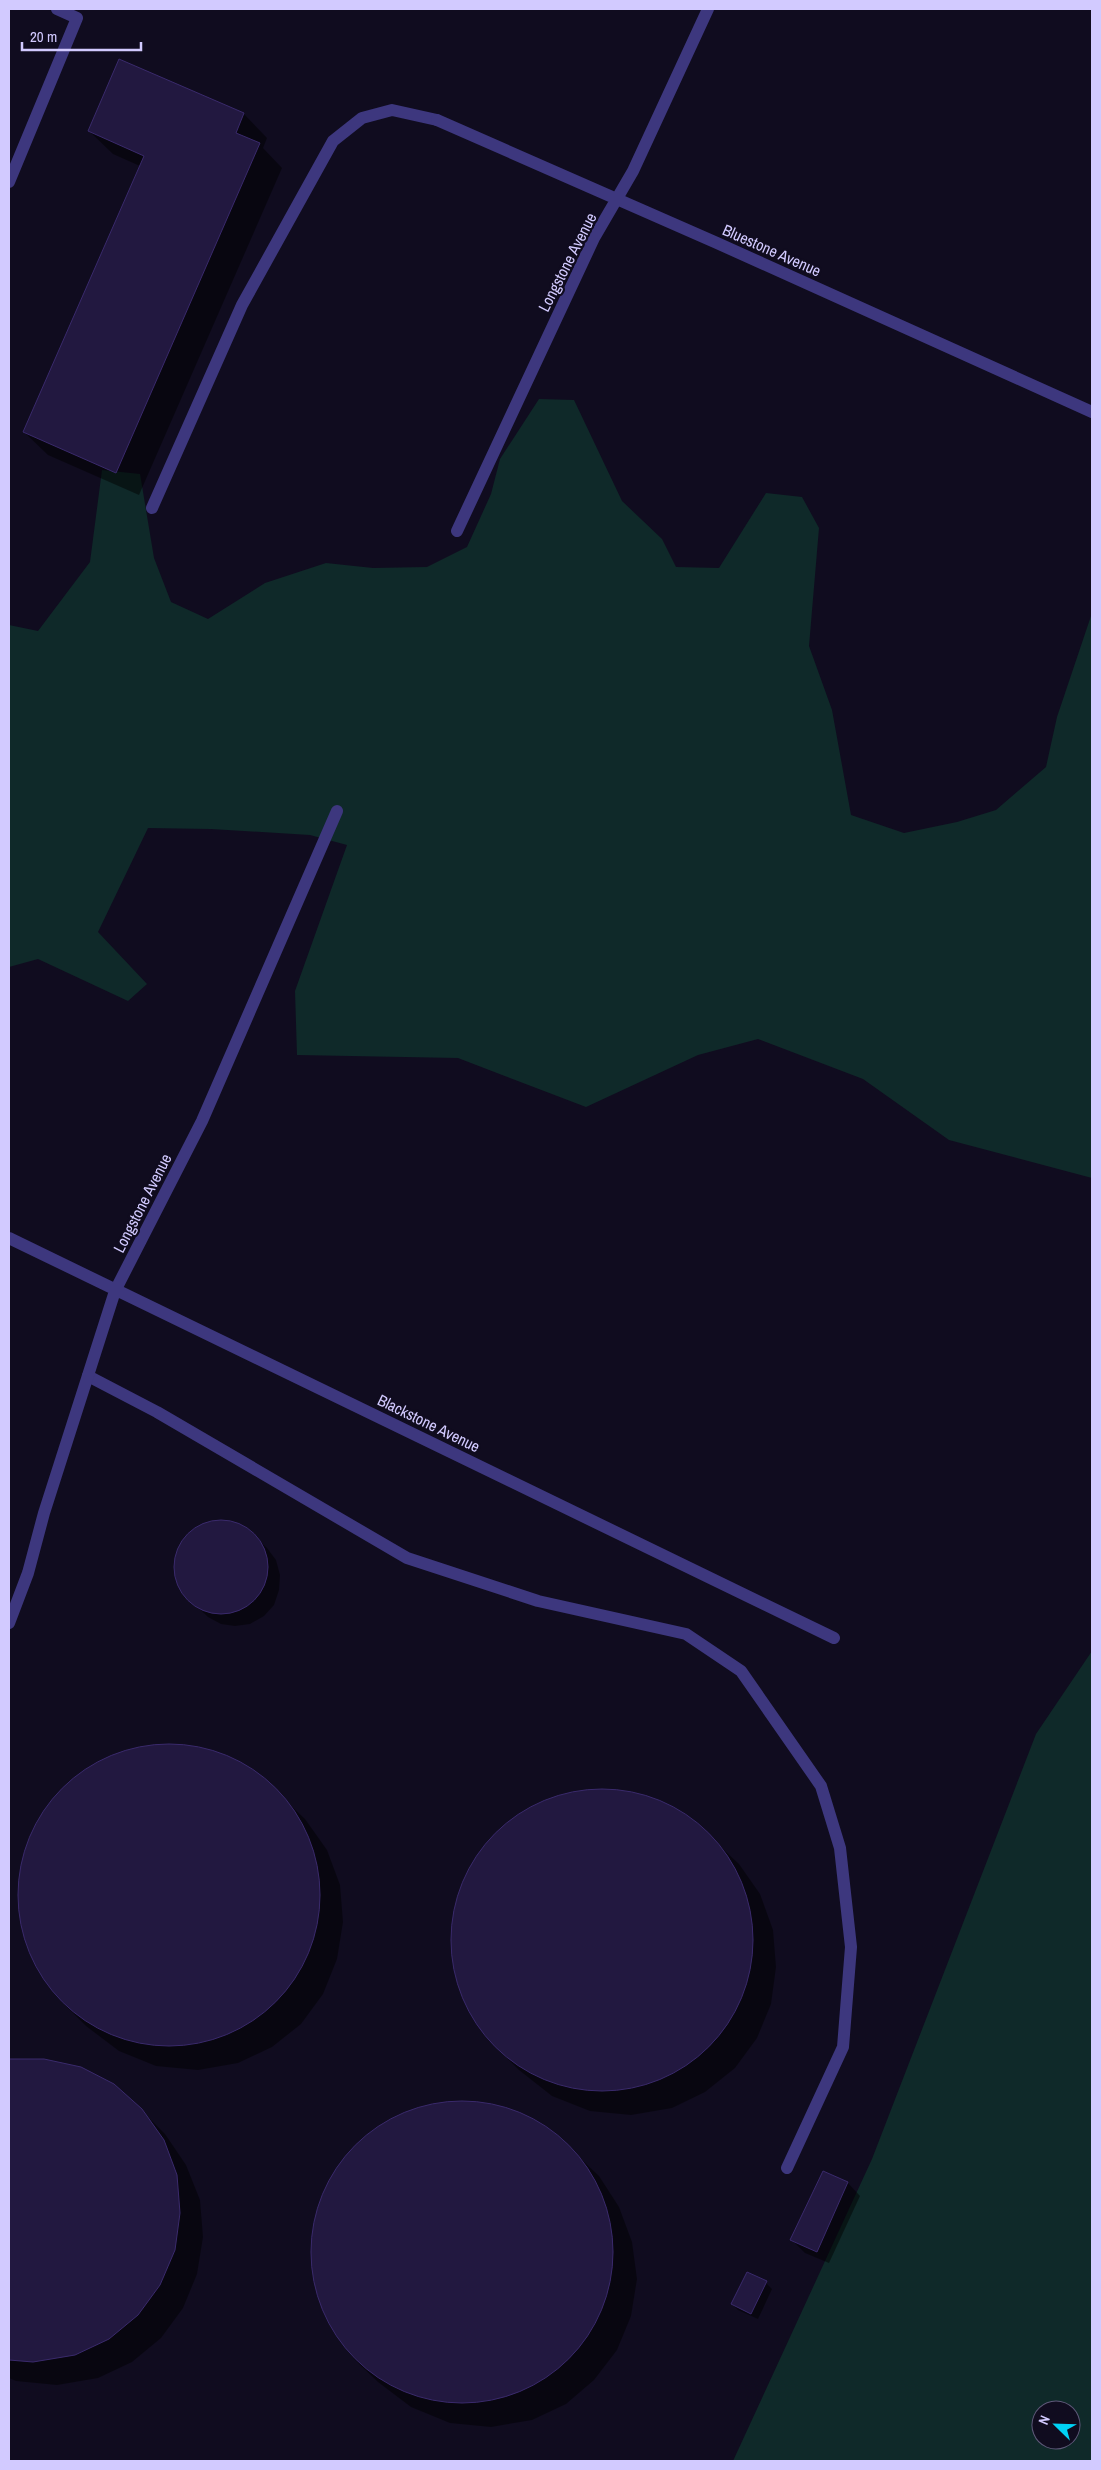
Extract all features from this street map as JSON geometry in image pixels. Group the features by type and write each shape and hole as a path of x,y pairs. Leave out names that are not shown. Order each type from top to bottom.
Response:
{"street":[{"path":"9,182 77,18 58,9"},
{"name":"Longstone Avenue","path":"457,531 594,238 633,171 708,9"},
{"name":"Bluestone Avenue","path":"152,508 242,305 333,141 362,118 392,110 436,120 617,201 717,243 1092,412"},
{"name":"Longstone Avenue","path":"9,1622 28,1573 44,1513 115,1291 202,1121 337,811"},
{"name":"Blackstone Avenue","path":"9,1238 115,1291 784,1612 834,1638"},
{"path":"88,1376 157,1412 407,1558 538,1602 686,1634 741,1671 821,1786 840,1848 851,1947 843,2047 787,2168"}],"green space":[{"path":"539,399 574,400 622,501 662,539 676,567 719,568 766,493 802,497 819,528 809,646 832,710 851,815 904,833 957,822 996,810 1046,767 1057,717 1092,613 1092,1178 949,1140 863,1079 758,1039 698,1055 586,1107 458,1058 297,1055 295,991 347,845 310,835 211,829 148,828 98,932 147,984 128,1001 38,959 9,967 9,625 38,631 90,562 102,470 140,474 154,558 171,602 208,619 265,583 326,563 373,568 427,567 467,547 491,494 500,459"},
{"path":"1092,1651 1092,2461 733,2461 872,2159 1036,1734"}],"building":[{"path":"119,59 244,113 236,133 260,143 116,473 23,432 144,156 88,131"},
{"path":"221,1520 239,1524 254,1534 264,1549 268,1567 264,1585 254,1600 239,1610 221,1614 203,1610 188,1600 178,1585 174,1567 178,1549 188,1534 203,1524"},
{"path":"169,1744 198,1747 227,1755 253,1769 276,1788 295,1811 309,1837 317,1866 320,1895 317,1924 309,1953 295,1979 276,2002 253,2021 227,2035 198,2043 169,2046 140,2043 111,2035 85,2021 62,2002 43,1979 29,1953 21,1924 18,1895 21,1866 29,1837 43,1811 62,1788 85,1769 111,1755 140,1747"},
{"path":"602,1789 631,1792 660,1800 686,1814 709,1833 728,1856 742,1882 750,1911 753,1940 750,1969 742,1998 728,2024 709,2047 686,2066 660,2080 631,2088 602,2091 573,2088 544,2080 518,2066 495,2047 476,2024 462,1998 454,1969 451,1940 454,1911 462,1882 476,1856 495,1833 518,1814 544,1800 573,1792"},
{"path":"9,2059 44,2059 81,2067 114,2084 142,2109 164,2140 177,2175 180,2213 175,2250 160,2285 138,2315 109,2339 75,2355 33,2362 9,2360"},
{"path":"462,2101 491,2104 520,2112 546,2126 569,2145 588,2168 602,2194 610,2223 613,2252 610,2281 602,2310 588,2336 569,2359 546,2378 520,2392 491,2400 462,2403 433,2400 404,2392 378,2378 355,2359 336,2336 322,2310 314,2281 311,2252 314,2223 322,2194 336,2168 355,2145 378,2126 404,2112 433,2104"},
{"path":"823,2171 848,2182 817,2252 790,2240"},
{"path":"747,2272 767,2281 751,2314 731,2304"}]}
